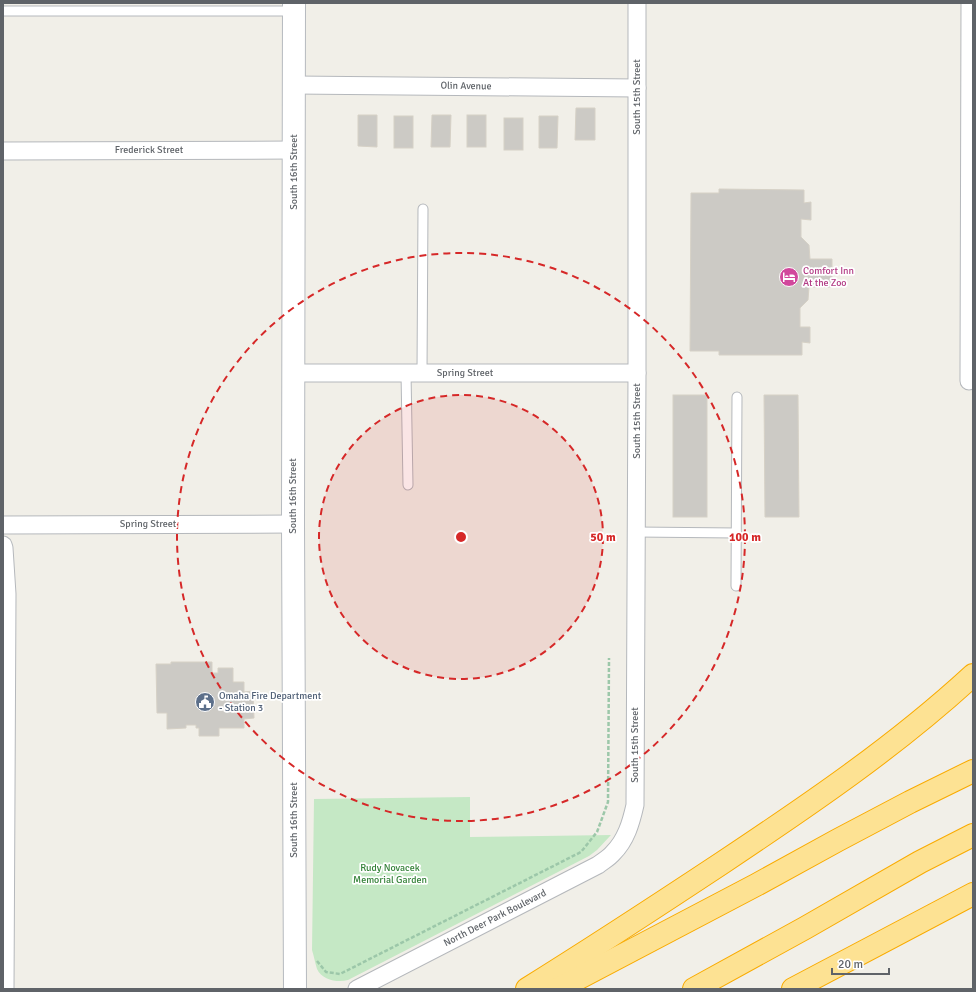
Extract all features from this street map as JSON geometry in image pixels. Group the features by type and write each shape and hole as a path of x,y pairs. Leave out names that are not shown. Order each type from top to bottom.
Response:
{"highway":[{"path":"527,989 796,814 846,779 904,734 973,675"},
{"path":"558,989 973,770"},
{"path":"694,989 920,862 973,835"},
{"path":"793,989 973,894"}],"street":[{"name":"South 15th Street","path":"624,838 635,806 637,3"},
{"path":"969,381 971,178 970,3"},
{"name":"South 16th Street","path":"294,7 293,524 295,989"},
{"name":"Olin Avenue","path":"294,85 637,88"},
{"name":"Frederick Street","path":"3,151 294,150"},
{"name":"Spring Street","path":"294,373 637,373"},
{"name":"Spring Street","path":"3,525 293,524"},
{"path":"3,545 7,594 5,714 5,989"},
{"name":"North Deer Park Boulevard","path":"357,989 598,865 612,854 624,838"}],"lane":[{"path":"3,11 294,7"},
{"path":"408,485 423,209"},
{"path":"736,586 737,397"},
{"path":"636,532 736,533"}],"path":[{"path":"317,961 326,972 340,974 581,852 597,832 608,802 609,658"}],"green space":[{"name":"Rudy Novacek Memorial Garden","path":"470,797 470,837 611,835 589,856 348,980 335,981 326,978 319,973 312,950 314,799"}],"building":[{"path":"576,108 595,108 595,140 575,140"},
{"path":"358,115 377,115 377,147 358,146"},
{"path":"432,115 451,115 450,147 431,147"},
{"path":"467,115 486,115 486,147 467,147"},
{"path":"394,116 413,116 413,148 394,148"},
{"path":"539,116 558,116 557,148 539,148"},
{"path":"504,118 523,118 523,150 504,150"},
{"path":"719,189 804,190 804,203 811,202 811,220 801,219 801,237 809,245 810,259 832,259 832,287 809,287 808,300 800,308 800,327 810,327 810,343 802,342 802,355 719,355 719,351 690,351 691,193 719,193"},
{"path":"673,395 707,395 707,517 673,517"},
{"path":"764,395 798,395 799,517 765,517"},
{"name":"Omaha Fire Department - Station 3","path":"171,662 212,662 212,673 218,673 218,668 233,668 233,682 244,682 244,692 253,691 254,718 244,719 244,728 219,728 219,736 199,736 199,728 196,728 196,725 186,725 186,728 167,729 167,713 157,713 156,664 171,664"}],"place":[{"name":"Comfort Inn At the Zoo","path":"789,277"},
{"name":"Omaha Fire Department - Station 3","path":"205,702"}]}
